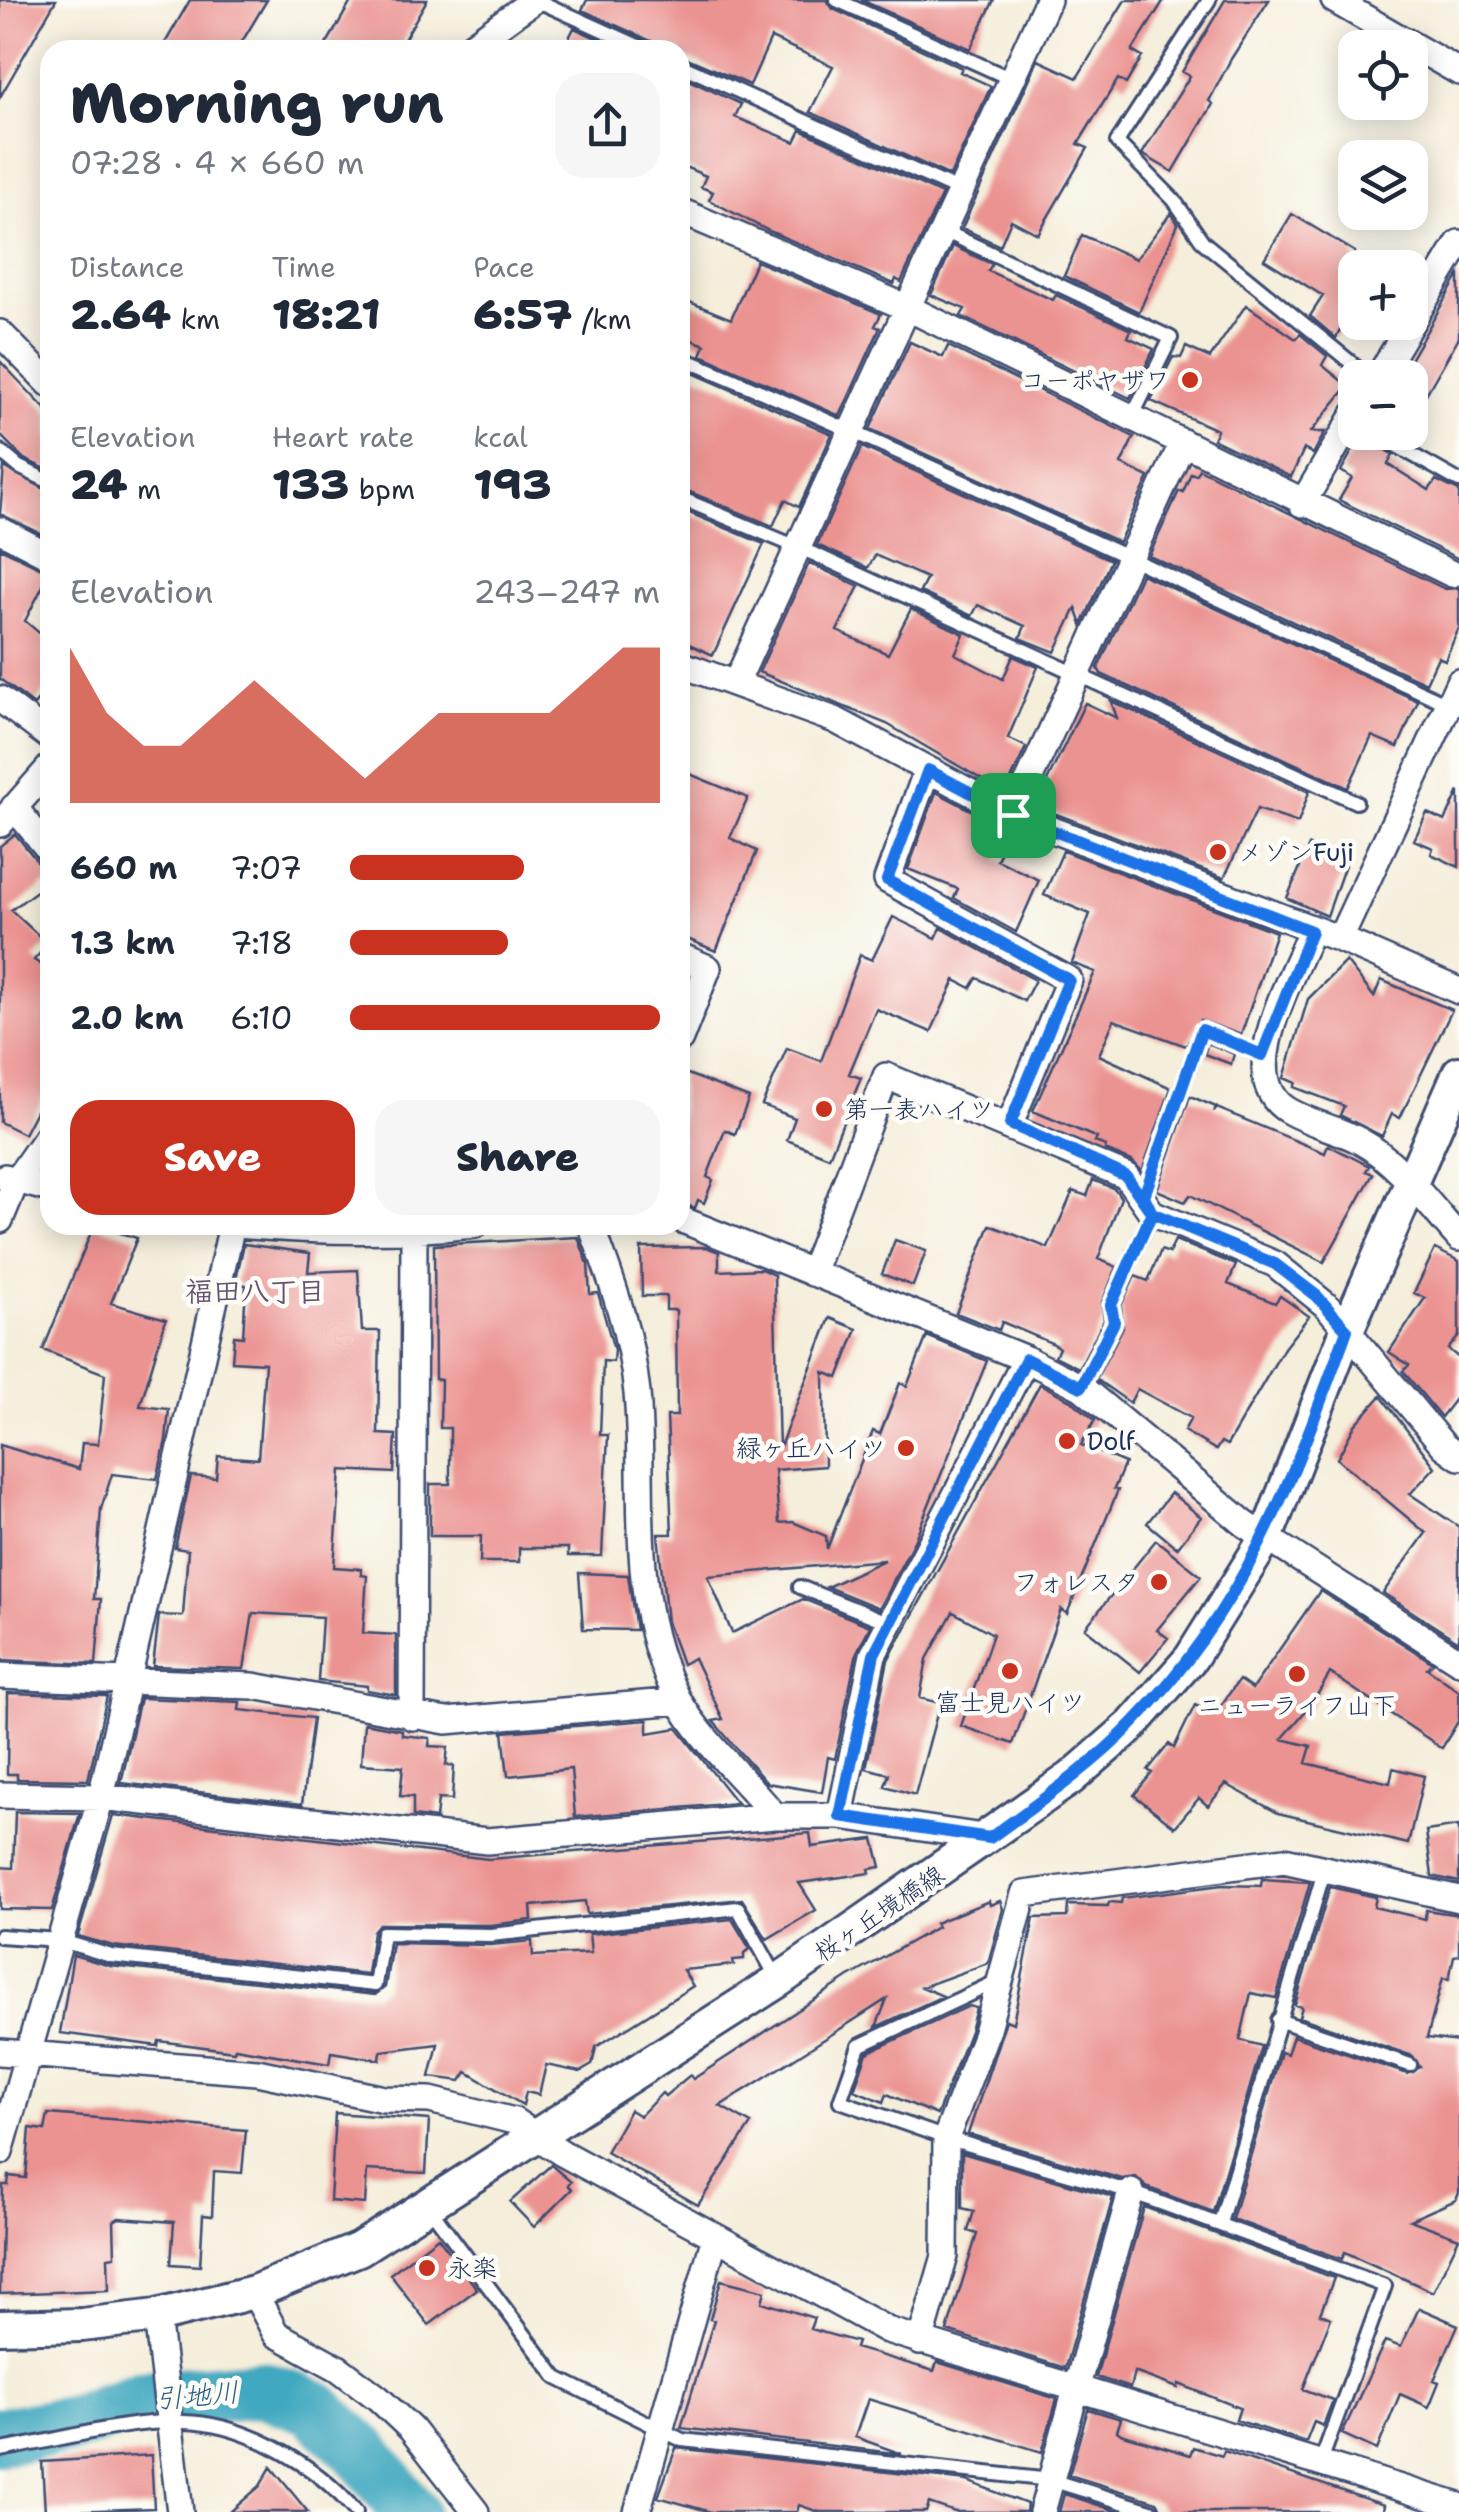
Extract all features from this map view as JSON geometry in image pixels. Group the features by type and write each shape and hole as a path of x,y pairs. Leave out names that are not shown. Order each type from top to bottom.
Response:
{"street":[{"path":"479,40 535,0"},
{"path":"736,684 1009,78 1048,0"},
{"path":"1334,0 1459,72"},
{"path":"690,214 908,308 1133,414 1302,504 1452,574"},
{"path":"1389,360 1459,242"},
{"path":"0,333 40,374"},
{"path":"1013,815 1182,442"},
{"path":"1302,504 1339,450"},
{"path":"0,530 40,551"},
{"path":"690,668 835,720 1013,815 1340,939 1459,992"},
{"path":"1340,939 1453,693"},
{"path":"0,699 40,729"},
{"path":"928,770 887,880 1069,980 1010,1124"},
{"path":"40,778 7,815 40,843"},
{"path":"1311,931 1262,1055 1264,1080 1273,1099 1288,1111 1360,1140 1410,1184 1459,1238"},
{"path":"690,960 708,968 690,1014"},
{"name":"桜ヶ丘境橋線","path":"0,2327 82,2325 159,2331 359,2249 778,1981 990,1838 1071,1778 1132,1725 1192,1658 1266,1538 1347,1330 1459,1073"},
{"path":"812,1273 886,1076 1010,1124 1126,1176 1148,1204 1275,1264 1317,1296 1454,1444"},
{"path":"0,1220 8,1178 40,1143"},
{"path":"8,1178 40,1186"},
{"path":"690,1224 1026,1359 1081,1387 1266,1538 1459,1661"},
{"path":"0,2152 101,1797 232,1235"},
{"path":"412,1717 414,1235"},
{"path":"595,1235 628,1324 637,1395 644,1583 651,1634 679,1701 775,1816"},
{"path":"840,1816 874,1654 887,1622 1026,1359"},
{"path":"0,1676 253,1686 446,1721 679,1701"},
{"path":"0,1796 101,1797 487,1840 775,1816 840,1816 990,1838"},
{"path":"920,2342 945,2256 946,2138 985,2036 1024,1894 1284,1860 1459,1900"},
{"path":"0,2052 258,2072 384,2099 430,2100 494,2114 887,2330 1075,2391 1459,2506"},
{"path":"1042,2512 1130,2192"},
{"path":"638,2512 715,2237"},
{"path":"254,2292 276,2334 338,2368 378,2398 411,2429 476,2512"},
{"path":"159,2331 180,2512"}],"lane":[{"path":"535,0 625,40"},
{"path":"836,0 1009,78"},
{"path":"1209,0 1117,142 1174,200 1203,242 1348,360"},
{"path":"690,70 960,191"},
{"path":"942,230 1170,338 1133,414"},
{"path":"690,361 852,430 1129,561 1453,693"},
{"path":"1407,450 1459,480"},
{"path":"0,451 40,477"},
{"path":"690,502 799,547 1356,802"},
{"path":"1081,1387 1114,1322 1111,1305 1148,1204 1202,1030 1262,1055"},
{"path":"800,1587 887,1622"},
{"path":"1220,2224 1325,1868"},
{"path":"0,1936 59,1940 110,1956 375,1984 383,1933 491,1935 738,1908 778,1981"},
{"path":"1000,1980 859,2046 840,2101 946,2138 1130,2192 1385,2286 1320,2464"},
{"path":"1278,2020 1410,2064"},
{"path":"430,2207 557,2378 682,2440 1051,2480 1154,2512"},
{"path":"0,2450 170,2414 253,2439 334,2486 356,2512"}],"building":[{"path":"0,0 56,0 0,97"},
{"path":"190,0 267,0 243,40 167,40"},
{"path":"352,0 427,0 404,40 329,40"},
{"path":"587,0 827,0 833,9 962,68 960,72 991,86 950,176 810,112 833,66 771,38 750,85 690,59 690,40 649,40 582,10"},
{"path":"861,0 994,0 970,49"},
{"path":"1125,0 1164,0 1132,51 1142,57 1126,84 1118,79 1078,144 1088,148 1038,234 1011,220 1000,246 962,228 1038,60 1077,78"},
{"path":"1225,0 1269,0 1231,59 1209,101 1213,104 1173,172 1142,154 1190,76 1182,72"},
{"path":"574,28 601,40 568,40"},
{"path":"690,81 741,104 735,117 795,142 801,130 942,194 901,282 896,279 894,284 769,231 709,200 713,192 701,187 706,176 690,169"},
{"path":"1171,213 1178,224 1139,312 1064,276 1082,235 1136,259"},
{"path":"1292,214 1352,250 1338,250 1336,338 1310,316 1323,296 1264,259"},
{"path":"953,246 992,264 988,271 1053,300 1056,295 1131,330 1128,337 1154,349 1130,398 961,316 965,309 931,295"},
{"path":"756,261 881,314 875,326 880,328 840,416 701,355 705,345 690,339 690,302 731,319"},
{"path":"1459,275 1459,337 1428,391 1428,360 1410,360 1421,340 1428,340 1428,329"},
{"path":"1246,305 1296,339 1300,334 1327,356 1322,365 1338,378 1338,398 1311,432 1325,432 1313,454 1304,449 1291,477 1213,439 1217,430 1151,401 1173,357 1181,358 1186,347 1210,358"},
{"path":"910,342 943,357 948,346 1134,437 1121,464 1149,477 1119,542 870,429"},
{"path":"0,361 40,403 40,466 24,459 0,435"},
{"path":"693,373 832,434 799,507 785,500 773,526 690,492"},
{"path":"862,447 1111,560 1082,625 1076,608 1055,652 1020,638 1025,626 978,605 972,616 920,592 927,578 875,555 868,568 817,545"},
{"path":"1353,450 1386,450 1393,455 1388,464 1429,490 1436,480 1459,491 1459,559 1339,500 1352,478 1341,471"},
{"path":"4,467 40,487 40,533 0,514"},
{"path":"1199,469 1445,589 1459,588 1459,628 1445,660 1438,657 1426,683 1149,556 1179,491 1183,492 1191,473 1196,475"},
{"path":"690,513 764,544 713,655 690,645"},
{"path":"0,548 40,567 40,592 25,621 40,634 40,698 34,705 0,679"},
{"path":"809,563 859,586 837,631 888,654 911,609 964,634 955,654 1003,679 1013,656 1038,667 1008,738 1026,747 1005,793 887,724 759,672"},
{"path":"1141,574 1418,701 1398,747 1372,736 1348,788 1101,674 1098,668"},
{"path":"1111,701 1309,792 1298,823 1257,809 1224,878 1035,806 1085,703 1117,718"},
{"path":"690,774 748,798 730,838 757,851 716,951 690,940"},
{"path":"1459,791 1459,867 1431,854 1433,848 1414,840 1427,813 1445,821"},
{"path":"936,792 1010,831 997,860 1039,880 1016,932 954,898 958,889 908,869"},
{"path":"15,834 40,862 40,888 11,910 40,937 40,953 34,960 40,964 40,1103 24,1134 0,1122 0,846"},
{"path":"1309,846 1346,862 1327,916 1287,898"},
{"path":"1063,851 1276,932 1241,1035 1200,1020 1186,1046 1114,1020 1099,1055 1171,1088 1142,1171 1132,1161 1105,1150 1106,1146 1095,1142 1097,1138 1033,1111 1095,972 1072,963 1090,914 1044,895"},
{"path":"893,917 936,938 941,928 1035,980 1024,1001 977,978 971,988 955,980 931,1032 876,1009 849,1074 861,1078 829,1157 787,1140 795,1118 762,1105 787,1048 821,1061 860,955 872,960"},
{"path":"1346,961 1374,997 1381,980 1452,1010 1400,1118 1392,1114 1382,1136 1340,1115 1344,1106 1294,1087 1296,1083 1284,1078 1308,999"},
{"path":"1208,1043 1234,1054 1231,1064 1204,1054"},
{"path":"690,1075 749,1098 735,1134 725,1130 707,1177 713,1180 704,1203 698,1200 695,1208 690,1206"},
{"path":"1190,1096 1216,1107 1214,1112 1217,1108 1325,1153 1328,1145 1369,1166 1366,1171 1373,1174 1324,1262 1190,1195 1185,1202 1157,1190"},
{"path":"1093,1180 1115,1189 1121,1198 1098,1259 1117,1267 1102,1302 1104,1320 1079,1368 1055,1356 1059,1348 1054,1344 1002,1322 999,1330 956,1313 990,1225 1048,1248 1073,1191 1087,1196"},
{"path":"90,1235 137,1238 111,1303 166,1319 140,1406 169,1409 157,1479 112,1474 101,1509 94,1599 101,1599 96,1664 0,1660 0,1445 79,1469 82,1443 98,1444 105,1374 43,1350"},
{"path":"578,1237 588,1264 590,1294 598,1293 614,1350 613,1362 603,1361 600,1435 608,1435 602,1556 568,1556 568,1548 519,1548 519,1562 480,1562 481,1536 430,1536 430,1484 450,1484 450,1428 440,1428 441,1380 435,1379 434,1245"},
{"path":"895,1240 926,1251 913,1286 882,1274"},
{"path":"1175,1240 1236,1265 1228,1284 1275,1303 1280,1296 1309,1316 1284,1348 1227,1445 1221,1442 1216,1450 1184,1431 1191,1418 1137,1389 1130,1403 1096,1379 1123,1327 1121,1306 1135,1276 1148,1281 1161,1250 1169,1253"},
{"path":"244,1244 310,1253 308,1272 358,1270 362,1331 380,1331 378,1434 396,1435 394,1473 341,1470 334,1567 361,1569 361,1575 367,1576 363,1633 396,1635 396,1695 367,1690 367,1686 318,1681 322,1617 253,1613 244,1669 153,1666 159,1615 183,1616 188,1550 175,1548 191,1476 216,1478 218,1456 258,1459 265,1363 232,1361 234,1336 243,1337 246,1285 235,1283"},
{"path":"706,1247 719,1252 719,1271 761,1269 774,1275 779,1449 830,1318 857,1329 838,1378 824,1372 825,1466 775,1470 779,1523 793,1522 826,1536 827,1549 873,1431 880,1434 900,1383 907,1386 927,1336 987,1361 915,1539 879,1608 827,1587 884,1560 708,1576 732,1633 803,1599 870,1626 857,1652 835,1759 828,1757 822,1792 767,1783 713,1721 723,1719 694,1658 682,1664 667,1622 658,1534 672,1534 667,1416 677,1416 676,1310 666,1310 666,1296 642,1296 641,1248"},
{"path":"1435,1249 1459,1261 1459,1336 1448,1349 1459,1358 1459,1394 1441,1417 1403,1371 1409,1365 1389,1352 1425,1298 1414,1293"},
{"path":"1040,1384 1072,1401 1095,1420 1081,1445 1125,1463 1114,1489 1118,1490 1067,1614 1061,1609 1013,1744 961,1726 993,1634 953,1612 927,1659 920,1698 940,1703 915,1795 885,1786 889,1774 866,1768 888,1660"},
{"path":"1381,1396 1435,1467 1410,1494 1459,1527 1459,1642 1383,1593 1426,1533 1337,1459 1355,1425"},
{"path":"1171,1493 1201,1517 1177,1548 1147,1523"},
{"path":"1156,1540 1201,1576 1157,1630 1168,1638 1140,1672 1085,1628"},
{"path":"579,1573 628,1575 636,1630 583,1629"},
{"path":"1320,1591 1433,1663 1427,1668 1459,1691 1459,1720 1442,1748 1330,1673 1313,1702 1282,1739 1311,1746 1306,1763 1390,1783 1393,1768 1424,1776 1408,1844 1278,1813 1226,1784 1208,1806 1199,1798 1175,1827 1134,1795 1152,1773 1148,1770 1169,1744 1174,1748 1195,1705 1214,1715 1239,1680 1252,1689"},
{"path":"8,1693 107,1696 88,1780 17,1779 17,1774 7,1774"},
{"path":"140,1698 240,1702 239,1710 313,1718 302,1804 121,1783"},
{"path":"648,1720 648,1733 677,1728 737,1803 575,1817 571,1769 508,1776 503,1732"},
{"path":"364,1723 402,1730 402,1735 430,1738 429,1746 448,1747 446,1765 454,1766 452,1800 438,1799 436,1819 413,1816 413,1797 400,1796 403,1767 361,1764"},
{"path":"15,1812 80,1813 52,1910 0,1909 0,1867 13,1868"},
{"path":"113,1815 489,1859 810,1833 812,1847 874,1839 881,1867 869,1869 870,1873 799,1883 816,1910 767,1939 742,1899 587,1914 585,1901 531,1906 532,1920 491,1925 379,1924 373,1931 367,1974 113,1946 78,1936"},
{"path":"1459,1826 1459,1882 1432,1876 1426,1831"},
{"path":"1262,1879 1310,1882 1276,1998 1251,1993 1240,2040 1262,2046 1213,2212 1146,2187 1136,2177 1122,2179 968,2134 1006,2020 1013,2023 1034,1918 1067,1917 1068,1905 1108,1906 1109,1902 1121,1903 1122,1898 1222,1885 1261,1886"},
{"path":"1330,1887 1376,1897 1374,1907 1425,1919 1426,1910 1459,1915 1459,1955 1454,1956 1449,1979 1443,1978 1427,2038 1459,2042 1459,2193 1456,2200 1410,2220 1459,2238 1433,2292 1345,2252 1342,2259 1232,2219 1281,2052 1287,2054 1293,2036 1407,2074 1420,2067 1413,2056 1299,2017 1302,2007 1295,2005"},
{"path":"989,1901 990,1905 1000,1901 1003,1909 988,1963 922,1987 943,1996 876,2027 887,1999 720,2106 751,2124 698,2205 606,2152 630,2110 640,2116 662,2093 665,2096 690,2075 693,2079 849,1977 937,1927 935,1923"},
{"path":"732,1919 750,1949 744,1953 744,1959 733,1960 734,1965 683,1970 693,1986 596,2047 592,2065 580,2072 546,2065 539,2095 526,2092 523,2105 467,2072 461,2081 430,2077 438,2044 381,2051 380,2060 331,2052 329,2064 235,2048 234,2051 159,2041 158,2046 60,2033 73,1955 110,1966 375,1995 385,1987 392,1943 491,1945 532,1941 533,1956 591,1953 589,1934"},
{"path":"969,2006 976,2008 970,2031 937,2115 887,2094 884,2102 854,2090 867,2053"},
{"path":"335,2113 429,2120 426,2173 367,2170 365,2204 330,2201"},
{"path":"48,2114 246,2130 242,2173 214,2171 212,2216 203,2215 200,2266 171,2264 174,2222 119,2218 114,2221 115,2256 108,2257 109,2290 0,2294 3,2185 8,2185 9,2176 26,2178 30,2128 45,2130"},
{"path":"962,2153 1113,2197 1065,2368 947,2331 977,2234 968,2231 974,2211 962,2208"},
{"path":"551,2165 571,2182 568,2185 572,2189 534,2227 510,2202"},
{"path":"1144,2207 1334,2278 1320,2314 1331,2318 1303,2389 1333,2400 1323,2426 1314,2422 1306,2442 1236,2420 1240,2408 1179,2384 1178,2388 1134,2372 1130,2388 1096,2377"},
{"path":"438,2237 477,2289 429,2325 390,2274"},
{"path":"721,2280 765,2291 762,2302 814,2318 810,2329 857,2342 855,2348 934,2371 937,2362 1057,2399 1042,2452 868,2399 855,2437 902,2454 681,2428 714,2320 710,2319"},
{"path":"1419,2308 1458,2325 1434,2380 1439,2382 1429,2407 1400,2394 1377,2450 1342,2434 1385,2341 1401,2347"},
{"path":"1088,2409 1121,2419 1117,2431 1121,2434 1190,2455 1193,2447 1222,2456 1224,2451 1384,2505 1383,2512 1164,2512 1157,2502 1069,2475"},
{"path":"676,2448 967,2481 1027,2504 1026,2512 955,2512 929,2503 926,2512 819,2512 799,2505 797,2512 711,2512 658,2497"},
{"path":"151,2455 154,2508 45,2512 42,2462"},
{"path":"271,2467 308,2512 230,2512 260,2486"},
{"path":"1064,2494 1120,2512 1059,2512"}],"waterway":[{"name":"引地川","path":"0,2436 70,2425 143,2399 262,2389 313,2407 363,2453 410,2512"}],"place":[{"name":"コーポヤザワ","path":"1190,380"},
{"name":"メゾンFuji","path":"1218,852"},
{"name":"第一表ハイツ","path":"824,1109"},
{"name":"Dolf","path":"1067,1441"},
{"name":"緑ヶ丘ハイツ","path":"906,1448"},
{"name":"フォレスタ","path":"1159,1582"},
{"name":"富士見ハイツ","path":"1010,1671"},
{"name":"ニューライフ山下","path":"1297,1674"},
{"name":"永楽","path":"427,2268"}],"district":[{"name":"福田八丁目","path":"255,1291"}],"route":[{"path":"1013,815 928,770 887,880 1069,980 1010,1124 1126,1176 1144,1196 1152,1213 1275,1264 1317,1296 1347,1330 1266,1538 1192,1658 1132,1725 1071,1778 990,1838 840,1816 874,1654 887,1622 1026,1359 1081,1387 1114,1322 1111,1305 1152,1213 1144,1196 1202,1030 1262,1055 1311,931 1013,815"}]}
